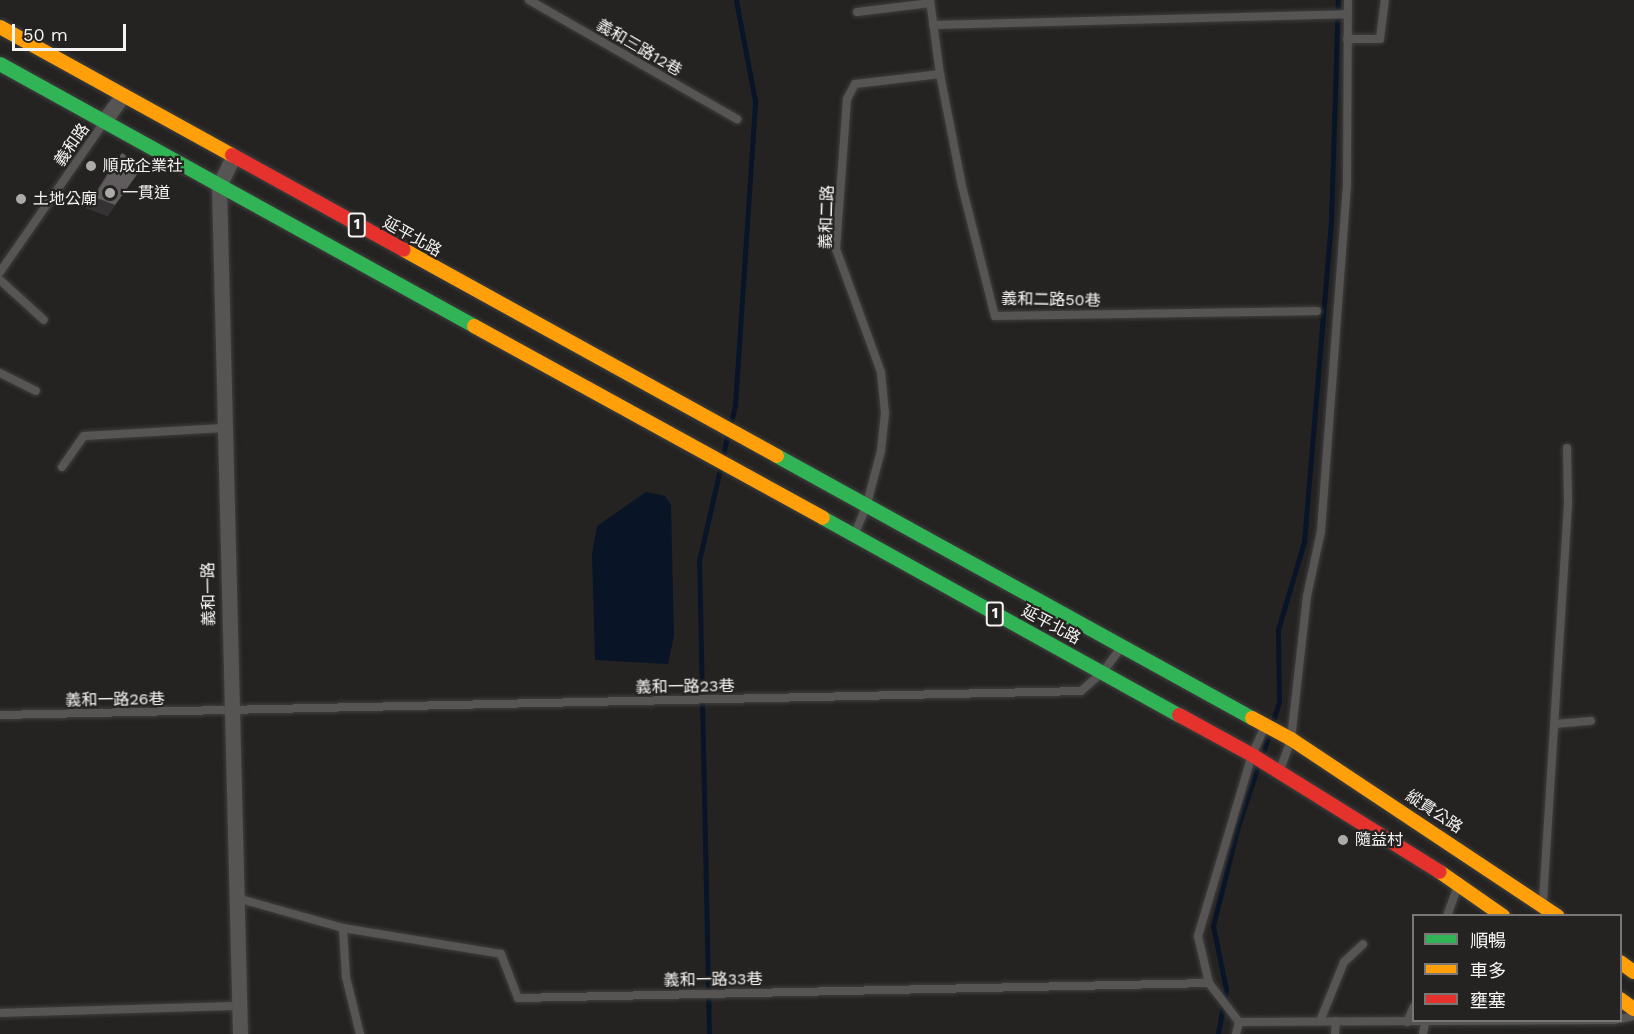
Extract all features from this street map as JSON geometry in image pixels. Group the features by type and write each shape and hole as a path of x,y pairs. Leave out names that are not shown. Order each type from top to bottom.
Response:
{"main road":[{"name":"延平北路","path":"0,27 866,507 1266,725"},
{"name":"1","path":"0,64 219,186"},
{"name":"延平北路","path":"219,186 853,537 1252,754"},
{"name":"1","path":"1266,725 1292,739"},
{"name":"縱貫公路","path":"1292,739 1556,914"},
{"name":"1","path":"1252,754 1418,856 1502,914"},
{"path":"1418,856 1432,830"}],"street":[{"path":"104,121 122,96"},
{"name":"義和一路","path":"233,157 219,186 230,712 240,1034"}],"lane":[{"name":"義和三路12巷","path":"529,0 737,118"},
{"path":"1280,771 1292,739 1307,596 1321,531 1347,183 1345,14 1348,0"},
{"path":"1347,39 1380,39 1385,0"},
{"path":"857,12 930,1 940,74"},
{"path":"933,25 1345,14"},
{"name":"義和二路50巷","path":"940,74 962,186 995,316 1317,311"},
{"name":"義和二路","path":"853,537 866,507 881,452 885,413 881,372 836,249 847,99 855,84 940,74"},
{"name":"義和路","path":"0,272 104,121"},
{"path":"0,280 44,320"},
{"path":"0,373 36,391"},
{"path":"62,467 84,436 224,428"},
{"path":"1543,905 1568,503 1567,448"},
{"name":"義和一路23巷","path":"230,712 1081,691 1103,672 1122,647"},
{"name":"義和一路26巷","path":"0,715 230,712"},
{"path":"1555,724 1591,721"},
{"path":"1266,725 1252,754 1198,936 1209,983 1217,998 1239,1022 1488,1022"},
{"path":"1447,914 1459,884"},
{"name":"義和一路33巷","path":"237,898 343,928 501,954 518,998 1209,983"},
{"path":"343,928 345,977 360,1034"},
{"path":"1320,1021 1344,962 1363,944"},
{"path":"0,1013 239,1006"},
{"path":"1407,1022 1412,1009"},
{"path":"1335,1034 1336,1021"},
{"path":"1236,1034 1239,1022"},
{"path":"1423,1034 1425,1023"}],"water":[{"path":"646,492 665,496 671,505 674,636 668,664 595,660 592,554 597,526"}],"building":[{"name":"一貫道","path":"122,153 143,166 115,205 94,197"}],"waterway":[{"path":"731,423 735,405 755,101 736,0"},
{"path":"1273,721 1279,703 1278,630 1304,542 1331,220 1338,0"},
{"path":"723,455 727,437"},
{"path":"709,1034 699,561 720,469"},
{"path":"1263,752 1269,735"},
{"path":"1218,1034 1226,989 1213,926 1238,826 1258,766"}],"traffic: fast":[{"path":"0,64 474,326"},
{"path":"777,456 1252,718"},
{"path":"823,518 1179,715"}],"traffic: slow":[{"path":"0,27 232,155"},
{"path":"404,250 777,456"},
{"path":"474,326 823,518"},
{"path":"1252,718 1291,739 1554,914"},
{"path":"1440,872 1500,914"},
{"path":"1622,963 1634,972"},
{"path":"1622,1000 1634,1009"}],"traffic: jam":[{"path":"232,155 404,250"},
{"path":"1179,715 1252,755 1440,872"}],"place":[{"name":"順成企業社","path":"91,166"},
{"name":"一貫道","path":"110,193"},
{"name":"土地公廟","path":"21,199"},
{"name":"隨益村","path":"1343,840"}]}
